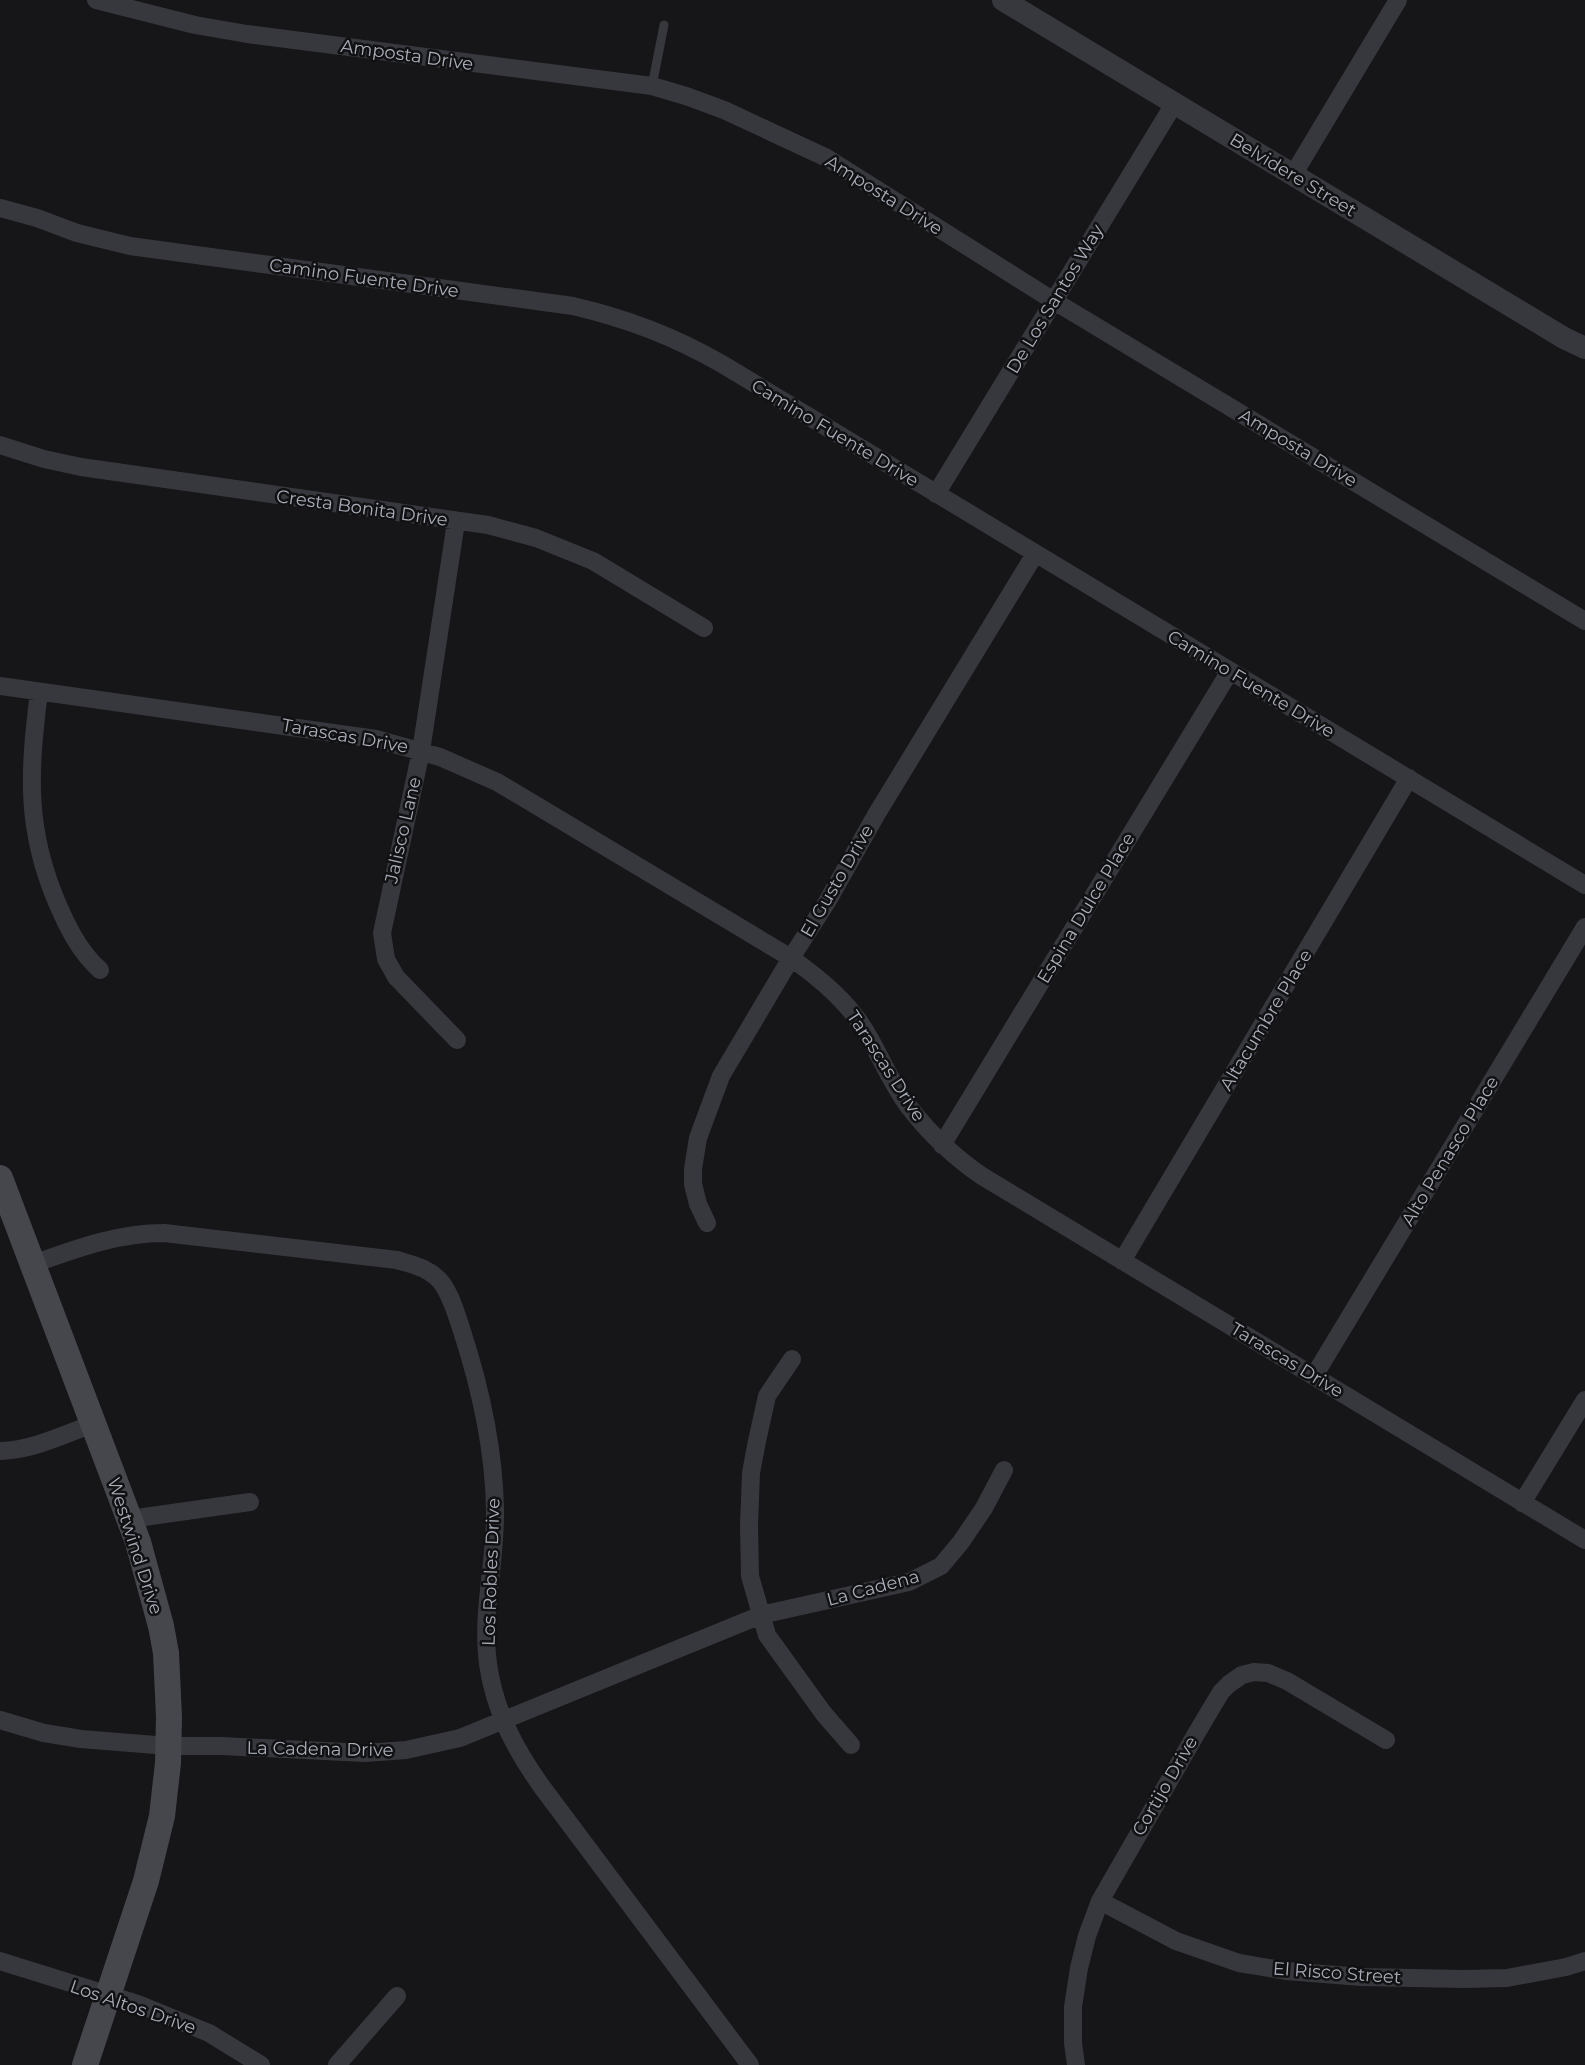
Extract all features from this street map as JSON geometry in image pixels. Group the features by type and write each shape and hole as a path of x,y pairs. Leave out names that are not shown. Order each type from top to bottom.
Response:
{"main road":[{"name":"Westwind Drive","path":"0,1178 147,1568 161,1626 166,1664 169,1717 168,1763 162,1816 146,1881 85,2065"}],"street":[{"name":"Amposta Drive","path":"96,0 195,25 247,34 652,86 724,110 827,158 1054,301 1585,621"},
{"name":"Belvidere Street","path":"1003,0 1564,338 1585,348"},
{"path":"1293,175 1398,0"},
{"name":"De Los Santos Way","path":"936,494 1174,104"},
{"name":"Camino Fuente Drive","path":"0,208 37,218 77,233 130,246 573,306 616,316 662,333 689,346 1585,885"},
{"name":"Cresta Bonita Drive","path":"0,444 44,459 93,469 488,525 536,538 594,561 704,628"},
{"name":"Jalisco Lane","path":"456,522 421,751 382,933 383,949 396,976 457,1040"},
{"name":"El Gusto Drive","path":"707,1223 698,1204 693,1184 693,1169 698,1137 722,1076 791,958 827,902 876,815 1035,554"},
{"name":"Espina Dulce Place","path":"942,1145 1230,671"},
{"name":"Tarascas Drive","path":"0,686 375,739 421,751 497,782 791,958 818,977 849,1010 870,1038 896,1089 909,1107 942,1145 982,1176 1585,1540"},
{"path":"39,692 31,766 36,836 45,875 68,929 89,960 100,970"},
{"name":"Altacumbre Place","path":"1122,1261 1409,778"},
{"name":"Alto Penasco Place","path":"1314,1376 1585,927"},
{"name":"Los Robles Drive","path":"33,1264 106,1240 144,1233 164,1233 397,1260 423,1268 443,1285 454,1308 469,1352 490,1441 495,1510 494,1553 487,1613 488,1662 493,1695 502,1720 512,1742 542,1787 750,2065"},
{"path":"792,1359 767,1396 751,1473 750,1576 767,1635 824,1714 851,1745"},
{"path":"1522,1503 1585,1400"},
{"path":"0,1451 37,1445 93,1424"},
{"name":"La Cadena","path":"761,1615 909,1582 941,1566 961,1542 1004,1470"},
{"path":"130,1519 250,1502"},
{"name":"La Cadena Drive","path":"0,1720 44,1733 81,1739 168,1746 222,1746 365,1753 406,1750 460,1738 761,1615"},
{"name":"Cortijo Drive","path":"1076,2065 1073,2043 1074,2007 1079,1968 1087,1936 1100,1901 1221,1692 1234,1679 1254,1672 1268,1672 1386,1740"},
{"name":"El Risco Street","path":"1100,1901 1176,1941 1239,1963 1287,1971 1372,1977 1507,1978 1585,1960"},
{"name":"Los Altos Drive","path":"0,1961 138,2004 209,2033 261,2065"},
{"path":"337,2065 397,1995"}],"lane":[{"path":"652,86 664,25"}]}
